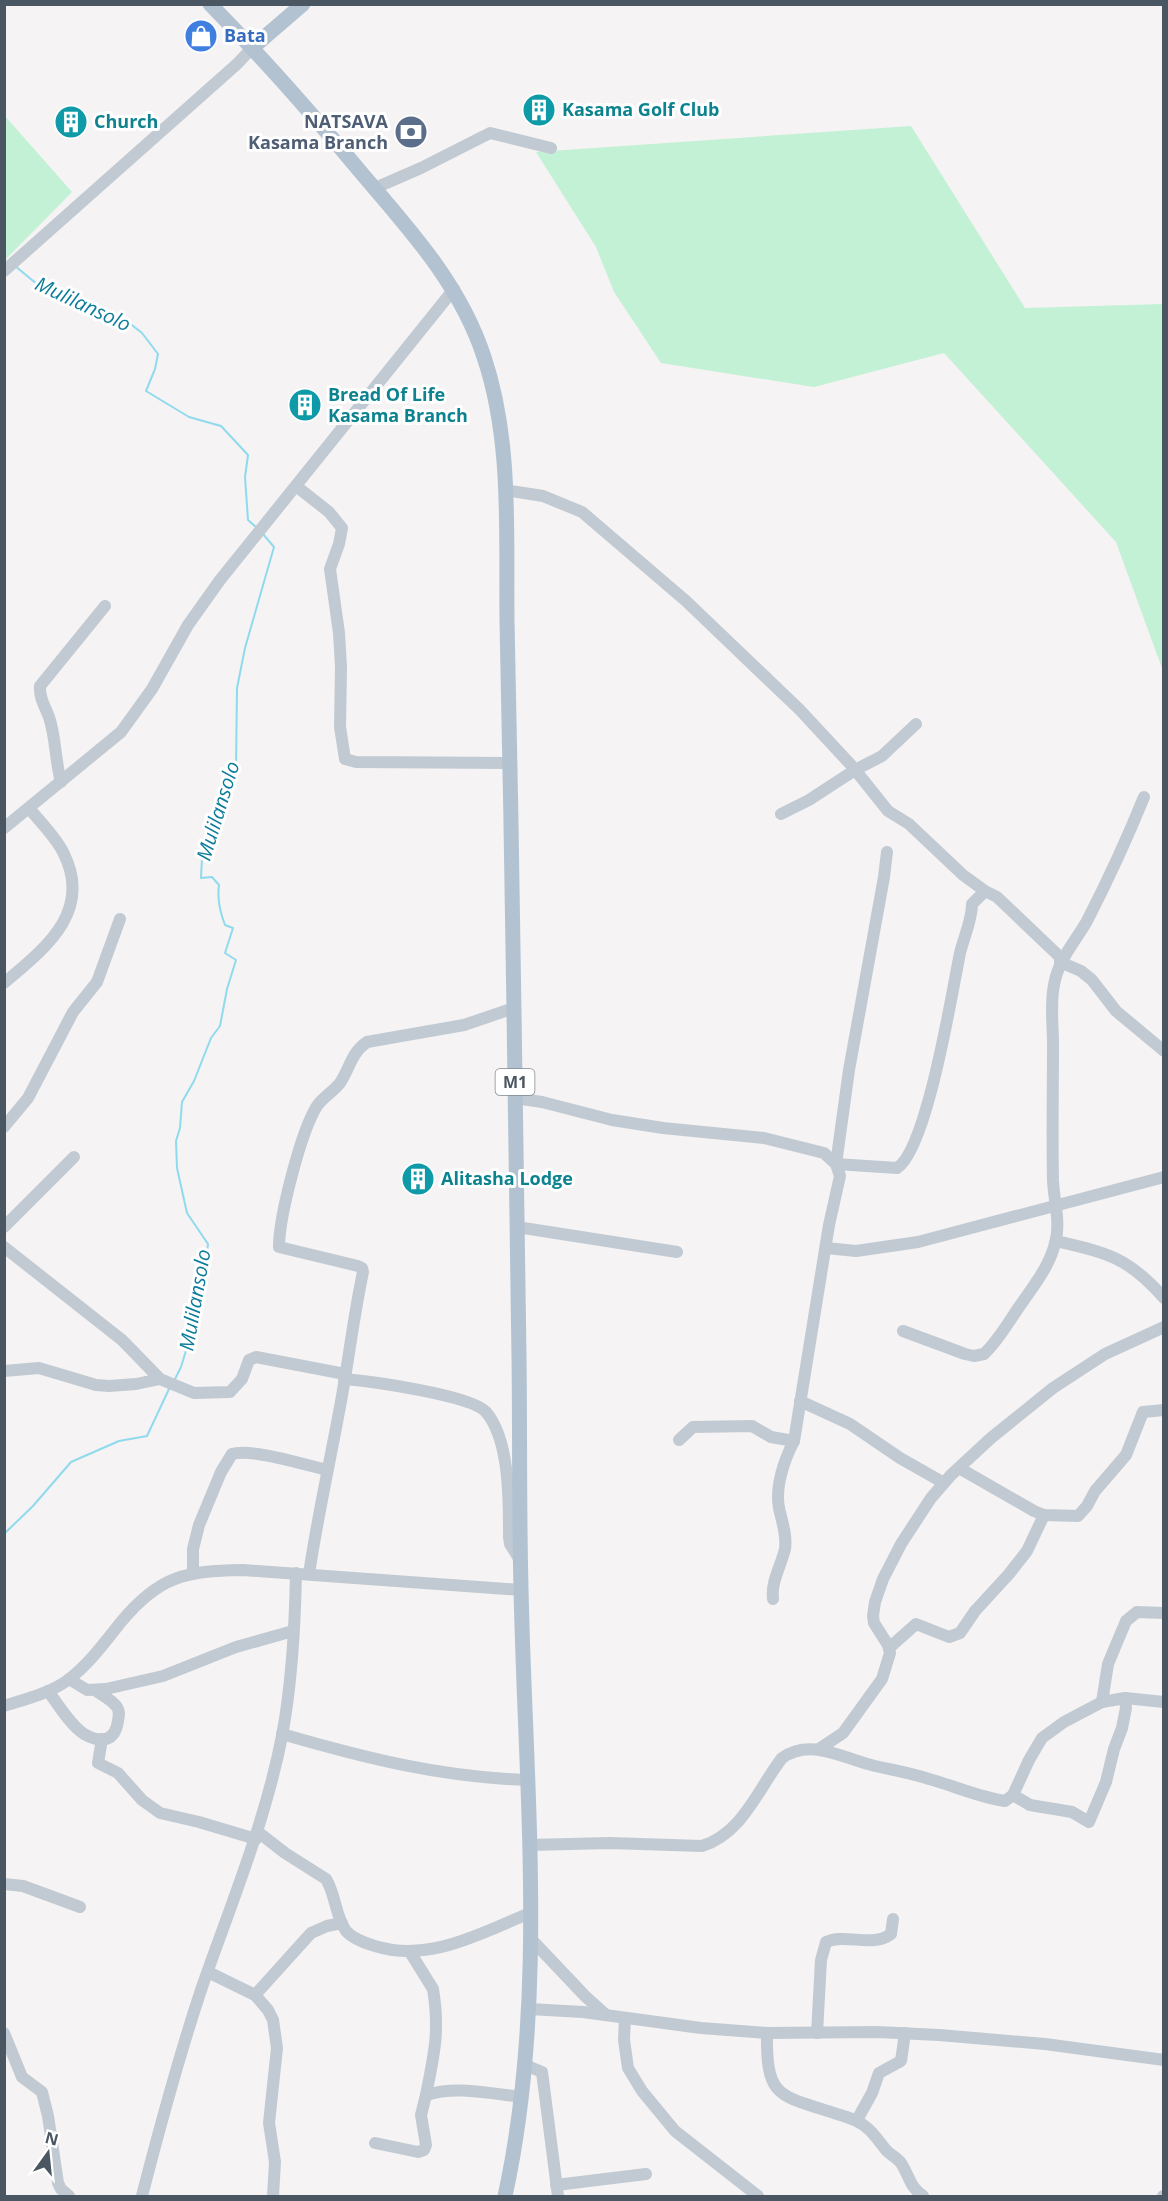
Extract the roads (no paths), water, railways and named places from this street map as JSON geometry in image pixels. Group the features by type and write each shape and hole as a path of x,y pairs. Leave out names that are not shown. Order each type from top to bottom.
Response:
{"main road":[{"path":"210,4 252,48 303,4"},
{"name":"M1","path":"252,48 375,188 454,289 477,338 500,417 506,490 521,1590 530,1913 529,2009 525,2065 519,2130 506,2196"}],"street":[{"path":"10,267 252,48"},
{"path":"375,188 421,168 490,133 552,148"},
{"path":"4,828 121,732 152,689 188,625 220,580 454,289"},
{"path":"297,486 329,512 342,528 330,569 340,644 340,727 345,759 356,762 509,763"},
{"path":"506,490 543,496 582,512 686,601 801,710 888,811 909,824 963,874 997,897 1060,957 1052,997 1054,1207 1059,1221 1056,1241 1044,1271 996,1341 984,1354 974,1356 965,1354 903,1332"},
{"path":"61,782 56,766 53,729 41,699 40,686 105,606"},
{"path":"782,813 809,800 855,770 882,756 916,724"},
{"path":"1060,962 1076,941 1095,904 1127,840 1144,796"},
{"path":"4,983 52,940 64,922 73,886 63,852 29,808"},
{"path":"773,1599 773,1586 785,1546 784,1526 779,1506 780,1481 785,1457 794,1441 840,1176 836,1164 849,1070 887,852"},
{"path":"515,1098 543,1102 612,1120 663,1128 764,1138 824,1153 836,1164 897,1168 904,1163 911,1152 937,1069 972,904 986,891"},
{"path":"4,1127 28,1098 73,1012 97,982 120,919"},
{"path":"1060,962 1081,971 1092,980 1116,1011 1164,1051"},
{"path":"309,1574 363,1272 362,1268 279,1247 285,1206 304,1134 318,1104 338,1085 357,1049 367,1042 464,1025 514,1008"},
{"path":"4,1227 74,1157"},
{"path":"826,1248 856,1251 918,1242 1164,1177"},
{"path":"517,1227 677,1252"},
{"path":"1056,1241 1115,1257 1140,1272 1164,1299"},
{"path":"4,1247 122,1340 167,1382 194,1393 230,1392 242,1379 249,1360 256,1357 362,1381 462,1400 478,1406 487,1413 502,1444 507,1472 510,1544 521,1562"},
{"path":"890,1648 874,1623 875,1602 900,1544 931,1498 998,1432 1053,1388 1105,1354 1164,1327"},
{"path":"4,1371 39,1368 96,1385 109,1386 167,1382"},
{"path":"801,1401 850,1424 900,1458 944,1483"},
{"path":"959,1468 1044,1515 1071,1516 1082,1513 1095,1491 1126,1455 1143,1412 1164,1410"},
{"path":"679,1440 693,1427 752,1426 771,1437 794,1441"},
{"path":"193,1573 193,1549 199,1525 221,1472 232,1454 238,1452 263,1456 327,1470"},
{"path":"819,1749 839,1737 846,1729 882,1678 890,1648 916,1624 949,1636 960,1633 975,1611 1009,1575 1027,1551 1044,1515"},
{"path":"4,1706 48,1691 69,1679 94,1655 122,1620 153,1591 168,1581 206,1570 309,1574 521,1590"},
{"path":"142,2196 179,2058 257,1835 282,1734 293,1631 296,1574"},
{"path":"1102,1702 1108,1664 1126,1621 1137,1612 1164,1613"},
{"path":"69,1679 81,1688 95,1690 163,1676 183,1670 216,1654 293,1631"},
{"path":"48,1691 78,1729 96,1738 108,1739 116,1731 119,1712 116,1706 95,1690"},
{"path":"1013,1795 1030,1805 1072,1812 1089,1822 1106,1782 1122,1728 1126,1708 1125,1698"},
{"path":"529,1845 610,1843 702,1846 713,1842 728,1831 752,1806 782,1758 789,1752 805,1749 819,1749 873,1766 931,1779 987,1799 1005,1801 1013,1795 1042,1738 1064,1722 1102,1702 1125,1698 1164,1702"},
{"path":"282,1734 360,1757 425,1771 490,1779 527,1780"},
{"path":"102,1739 98,1763 123,1777 150,1808 170,1817 257,1835 326,1879 346,1931 359,1940 388,1950 410,1952 434,1949 456,1943 530,1913"},
{"path":"4,1884 22,1887 80,1907"},
{"path":"817,2033 821,1960 826,1942 837,1939 878,1940 886,1938 891,1934 893,1919"},
{"path":"255,1995 311,1933 342,1923"},
{"path":"530,1938 606,2015"},
{"path":"375,2143 418,2152 424,2150 426,2145 420,2115 436,2046 435,2008 433,1989 410,1952"},
{"path":"208,1972 255,1995 268,2010 276,2035 268,2115 275,2162 273,2196"},
{"path":"529,2009 767,2033 905,2033 1045,2044 1164,2060"},
{"path":"625,2018 624,2040 628,2068 642,2091 680,2135 758,2196"},
{"path":"4,2033 22,2077 42,2092 48,2116 57,2183 69,2196"},
{"path":"767,2033 769,2073 777,2091 791,2098 857,2120 867,2127 886,2150 898,2160 910,2183 923,2196"},
{"path":"857,2120 872,2093 879,2073 901,2061 905,2033"},
{"path":"525,2065 542,2072 557,2191 646,2175"},
{"path":"426,2095 453,2091 522,2097"}],"waterway":[{"name":"Mulilansolo","path":"15,266 43,289 128,322 142,333 158,354 146,391 189,417 221,426 248,455 245,477 248,520 257,528"},
{"name":"Mulilansolo","path":"175,1379 191,1334 208,1244 187,1213 177,1168 176,1141 180,1128 182,1102 194,1081 211,1038 220,1026 227,989 236,960 225,953 233,928 225,925 223,920 220,910 219,885 212,877 201,878 202,858 217,829 216,818 236,768 237,688 245,648 274,547 263,534"},
{"name":"Mulilansolo","path":"4,1534 33,1506 71,1462 119,1441 147,1436 169,1389"}],"place":[{"name":"Bata","path":"201,36"},
{"name":"Kasama Golf Club","path":"539,110"},
{"name":"Church","path":"71,122"},
{"name":"NATSAVA Kasama Branch","path":"411,132"},
{"name":"Bread Of Life Kasama Branch","path":"305,405"},
{"name":"Alitasha Lodge","path":"418,1179"}]}
